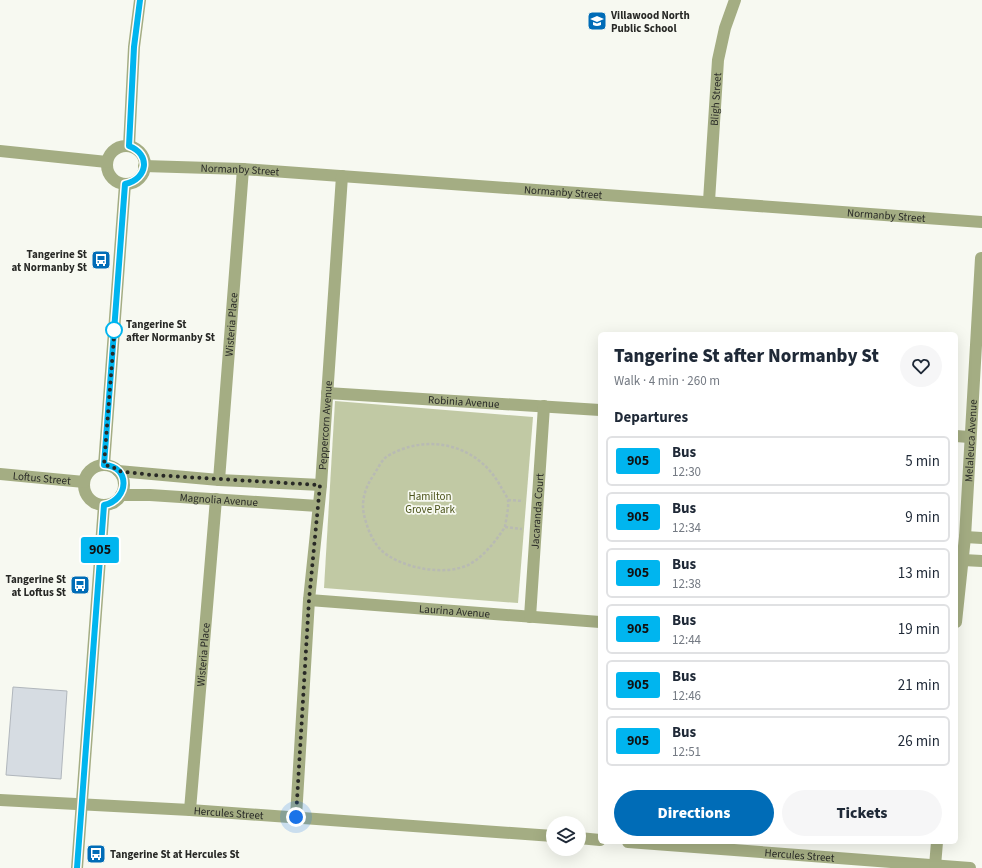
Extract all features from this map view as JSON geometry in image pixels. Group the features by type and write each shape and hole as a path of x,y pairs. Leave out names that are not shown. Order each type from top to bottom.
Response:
{"street":[{"path":"129,146 134,47 140,0"},
{"name":"Bligh Street","path":"709,201 718,60 725,28 735,0"},
{"path":"129,146 139,152 144,166 141,175 137,180 125,184 113,179 107,168 107,162 109,156 118,148 129,146"},
{"path":"0,151 107,162"},
{"name":"Normanby Street","path":"144,166 244,169 709,201 982,222"},
{"name":"Wisteria Place","path":"219,480 244,169"},
{"name":"Peppercorn Avenue","path":"296,817 309,600 320,485 342,176"},
{"path":"104,465 125,184"},
{"name":"Melaleuca Avenue","path":"958,604 965,536 969,437 981,258"},
{"name":"Robinia Avenue","path":"327,393 598,410"},
{"name":"Jacaranda Court","path":"530,617 544,406"},
{"path":"958,436 969,437"},
{"path":"104,465 113,467 118,471 124,483 121,495 110,504 104,505 97,504 87,495 84,482 90,471 95,467 104,465"},
{"name":"Magnolia Avenue","path":"118,471 219,480 320,485"},
{"name":"Loftus Street","path":"0,474 84,482"},
{"name":"Magnolia Avenue","path":"121,495 150,495 318,506"},
{"name":"Wisteria Place","path":"190,810 216,499"},
{"path":"77,868 104,505"},
{"path":"965,536 982,538"},
{"path":"963,560 982,561"},
{"name":"Laurina Avenue","path":"309,600 598,622"},
{"name":"Hercules Street","path":"0,800 82,806 190,810 546,835"},
{"path":"586,839 598,840"},
{"name":"Hercules Street","path":"654,844 970,868"},
{"path":"935,866 937,844"}],"path":[{"path":"420,444 444,444 462,450 479,459 494,475 508,500 505,527 484,554 468,565 447,570 425,569 401,563 381,550 368,530 362,505 368,483 385,458 402,449 420,444"},
{"path":"505,527 536,530"}],"green space":[{"name":"Hamilton Grove Park","path":"335,401 533,417 518,603 324,588"}],"building":[{"path":"13,687 67,691 61,779 6,775"}],"bus line":[{"name":"905","path":"77,868 104,505 110,504 121,495 124,483 122,476 118,471 113,467 104,465 125,184 137,180 144,169 144,163 139,152 135,148 129,146 134,47 140,0"}],"place":[{"name":"Villawood North Public School","path":"597,21"},
{"name":"Tangerine St at Normanby St","path":"101,260"},
{"name":"Tangerine St after Normanby St","path":"114,330"},
{"name":"Tangerine St at Loftus St","path":"80,585"},
{"name":"Tangerine St at Hercules St","path":"96,854"}],"route":[{"path":"114,330 115,324 104,465 113,467 118,471 152,475 320,485 309,600 296,817"}]}
